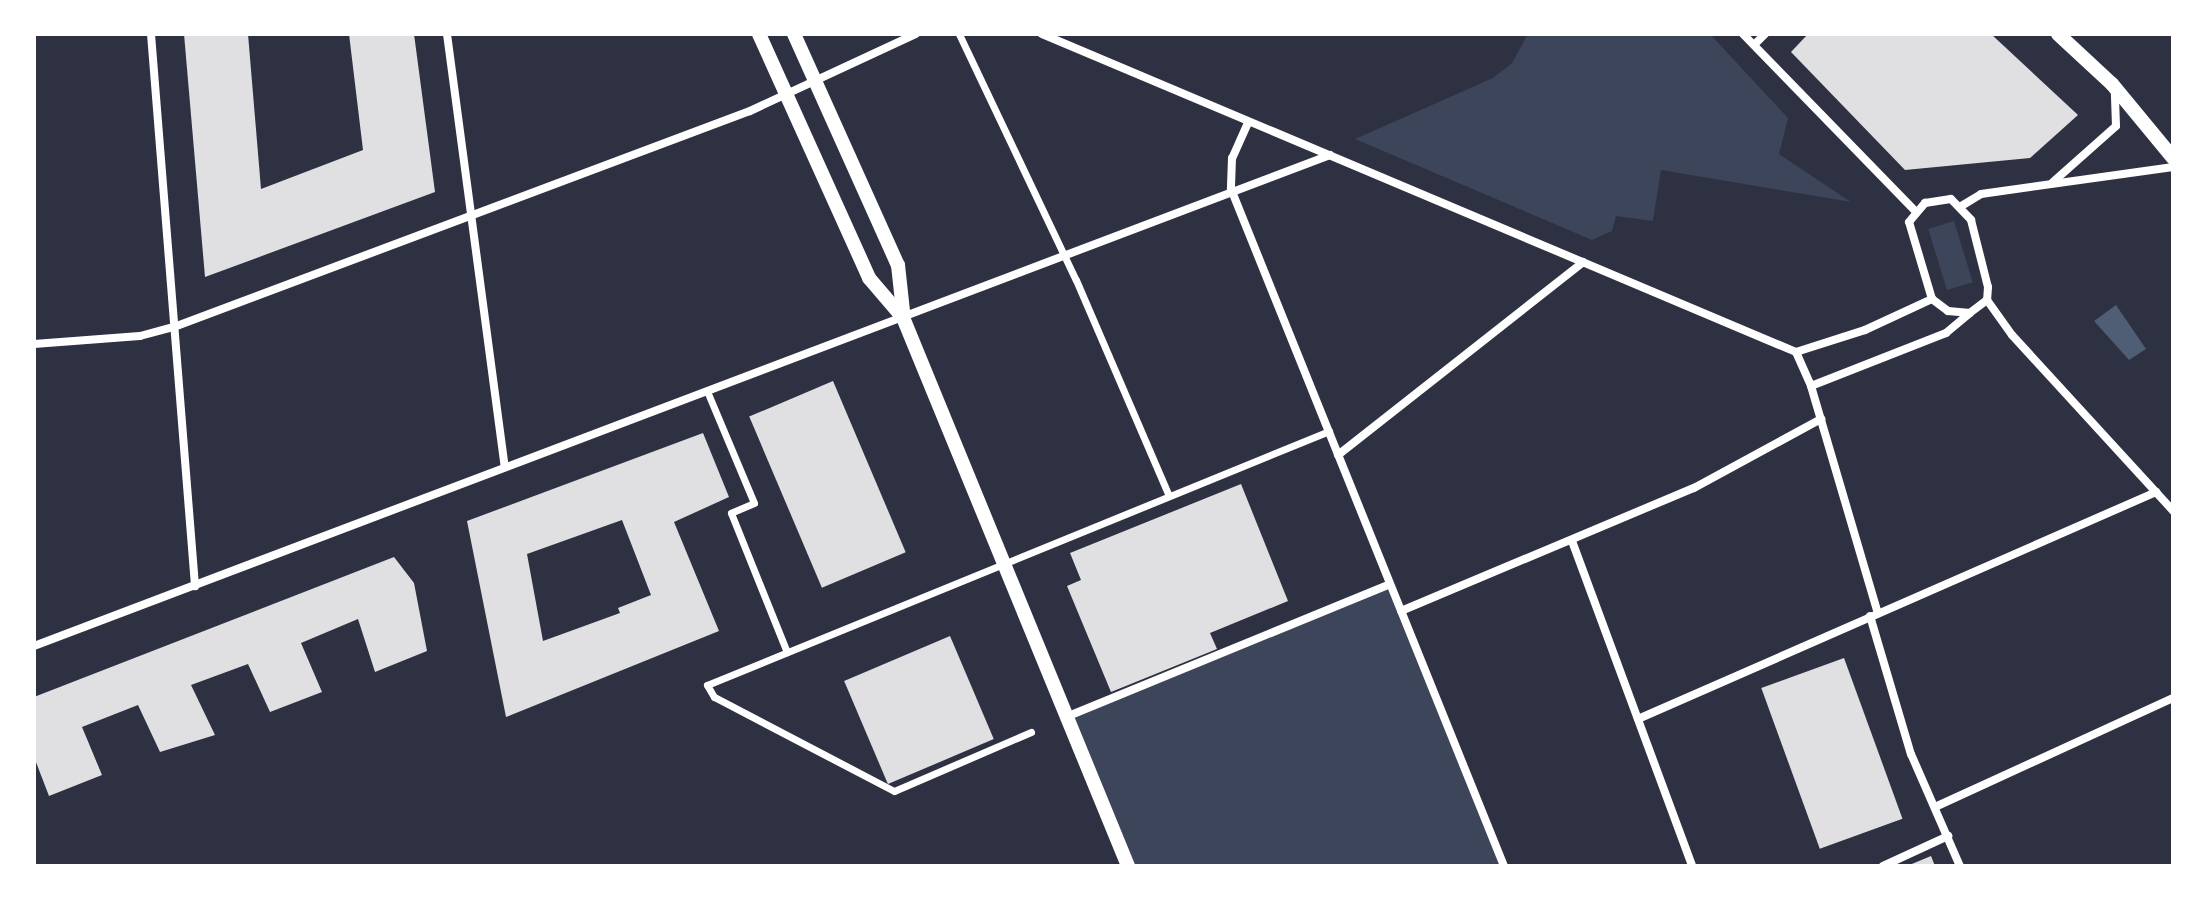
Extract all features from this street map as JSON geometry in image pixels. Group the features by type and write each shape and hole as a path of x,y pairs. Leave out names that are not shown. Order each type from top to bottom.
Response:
{"main road":[{"path":"759,34 869,278 904,320"},
{"path":"794,34 898,265 904,320 1006,562 1128,866"},
{"path":"2058,34 2112,84 2173,158"}],"street":[{"path":"151,34 195,586"},
{"path":"447,34 505,466"},
{"path":"34,344 140,336 174,327 786,95 916,34"},
{"path":"959,34 1060,254 1076,280 1169,496"},
{"path":"1042,34 1247,125 1330,155 1796,352 1865,330 1932,299"},
{"path":"1743,34 1915,211"},
{"path":"1754,45 1765,34"},
{"path":"2051,184 2116,126 2119,110 2112,84"},
{"path":"1247,125 1232,158 1231,189 1504,866"},
{"path":"34,646 505,466 904,320 1060,254 1330,155"},
{"path":"1963,205 1981,194 2173,167"},
{"path":"1970,313 1948,311 1932,299 1909,222 1915,211 1951,199 1963,205 1986,275 1987,300 2012,335 2173,511"},
{"path":"1338,455 1583,262"},
{"path":"1811,386 1946,333 1987,300"},
{"path":"1796,352 1821,419 1911,754 1960,866"},
{"path":"707,391 754,503 731,513 787,652"},
{"path":"1401,611 1694,488 1821,419"},
{"path":"1031,732 894,791 714,697 707,685 1329,431"},
{"path":"1638,719 2156,492"},
{"path":"1572,541 1692,866"},
{"path":"1066,717 1390,584"},
{"path":"1935,807 2173,698"},
{"path":"1883,866 1948,836"}],"shaded area":[{"path":"1528,34 1710,34 1788,118 1779,154 1851,202 1661,170 1653,221 1616,216 1612,231 1592,240 1355,139 1493,78 1512,63"},
{"path":"1954,221 1973,282 1947,290 1928,229"},
{"path":"2116,305 2146,349 2129,360 2094,321"},
{"path":"1390,584 1503,866 1128,866 1066,717"}],"building":[{"path":"184,34 248,34 261,189 363,150 349,34 414,34 435,192 205,277"},
{"path":"1808,34 1991,34 2078,115 2030,158 1905,170 1791,52"},
{"path":"833,381 906,552 822,588 749,417"},
{"path":"703,433 729,497 674,522 719,631 506,717 467,521","holes":["622,520 651,595 618,608 620,613 543,641 527,554"]},
{"path":"1241,484 1288,601 1210,633 1217,649 1111,692 1067,586 1081,580 1070,553"},
{"path":"394,557 414,583 427,651 375,672 358,619 301,643 322,692 270,712 248,664 191,685 215,735 160,752 138,705 82,727 102,775 49,796 34,757 34,697"},
{"path":"950,636 994,739 888,784 844,681"},
{"path":"1844,658 1902,819 1820,849 1761,688"},
{"path":"1931,856 1935,866 1907,866"}]}
